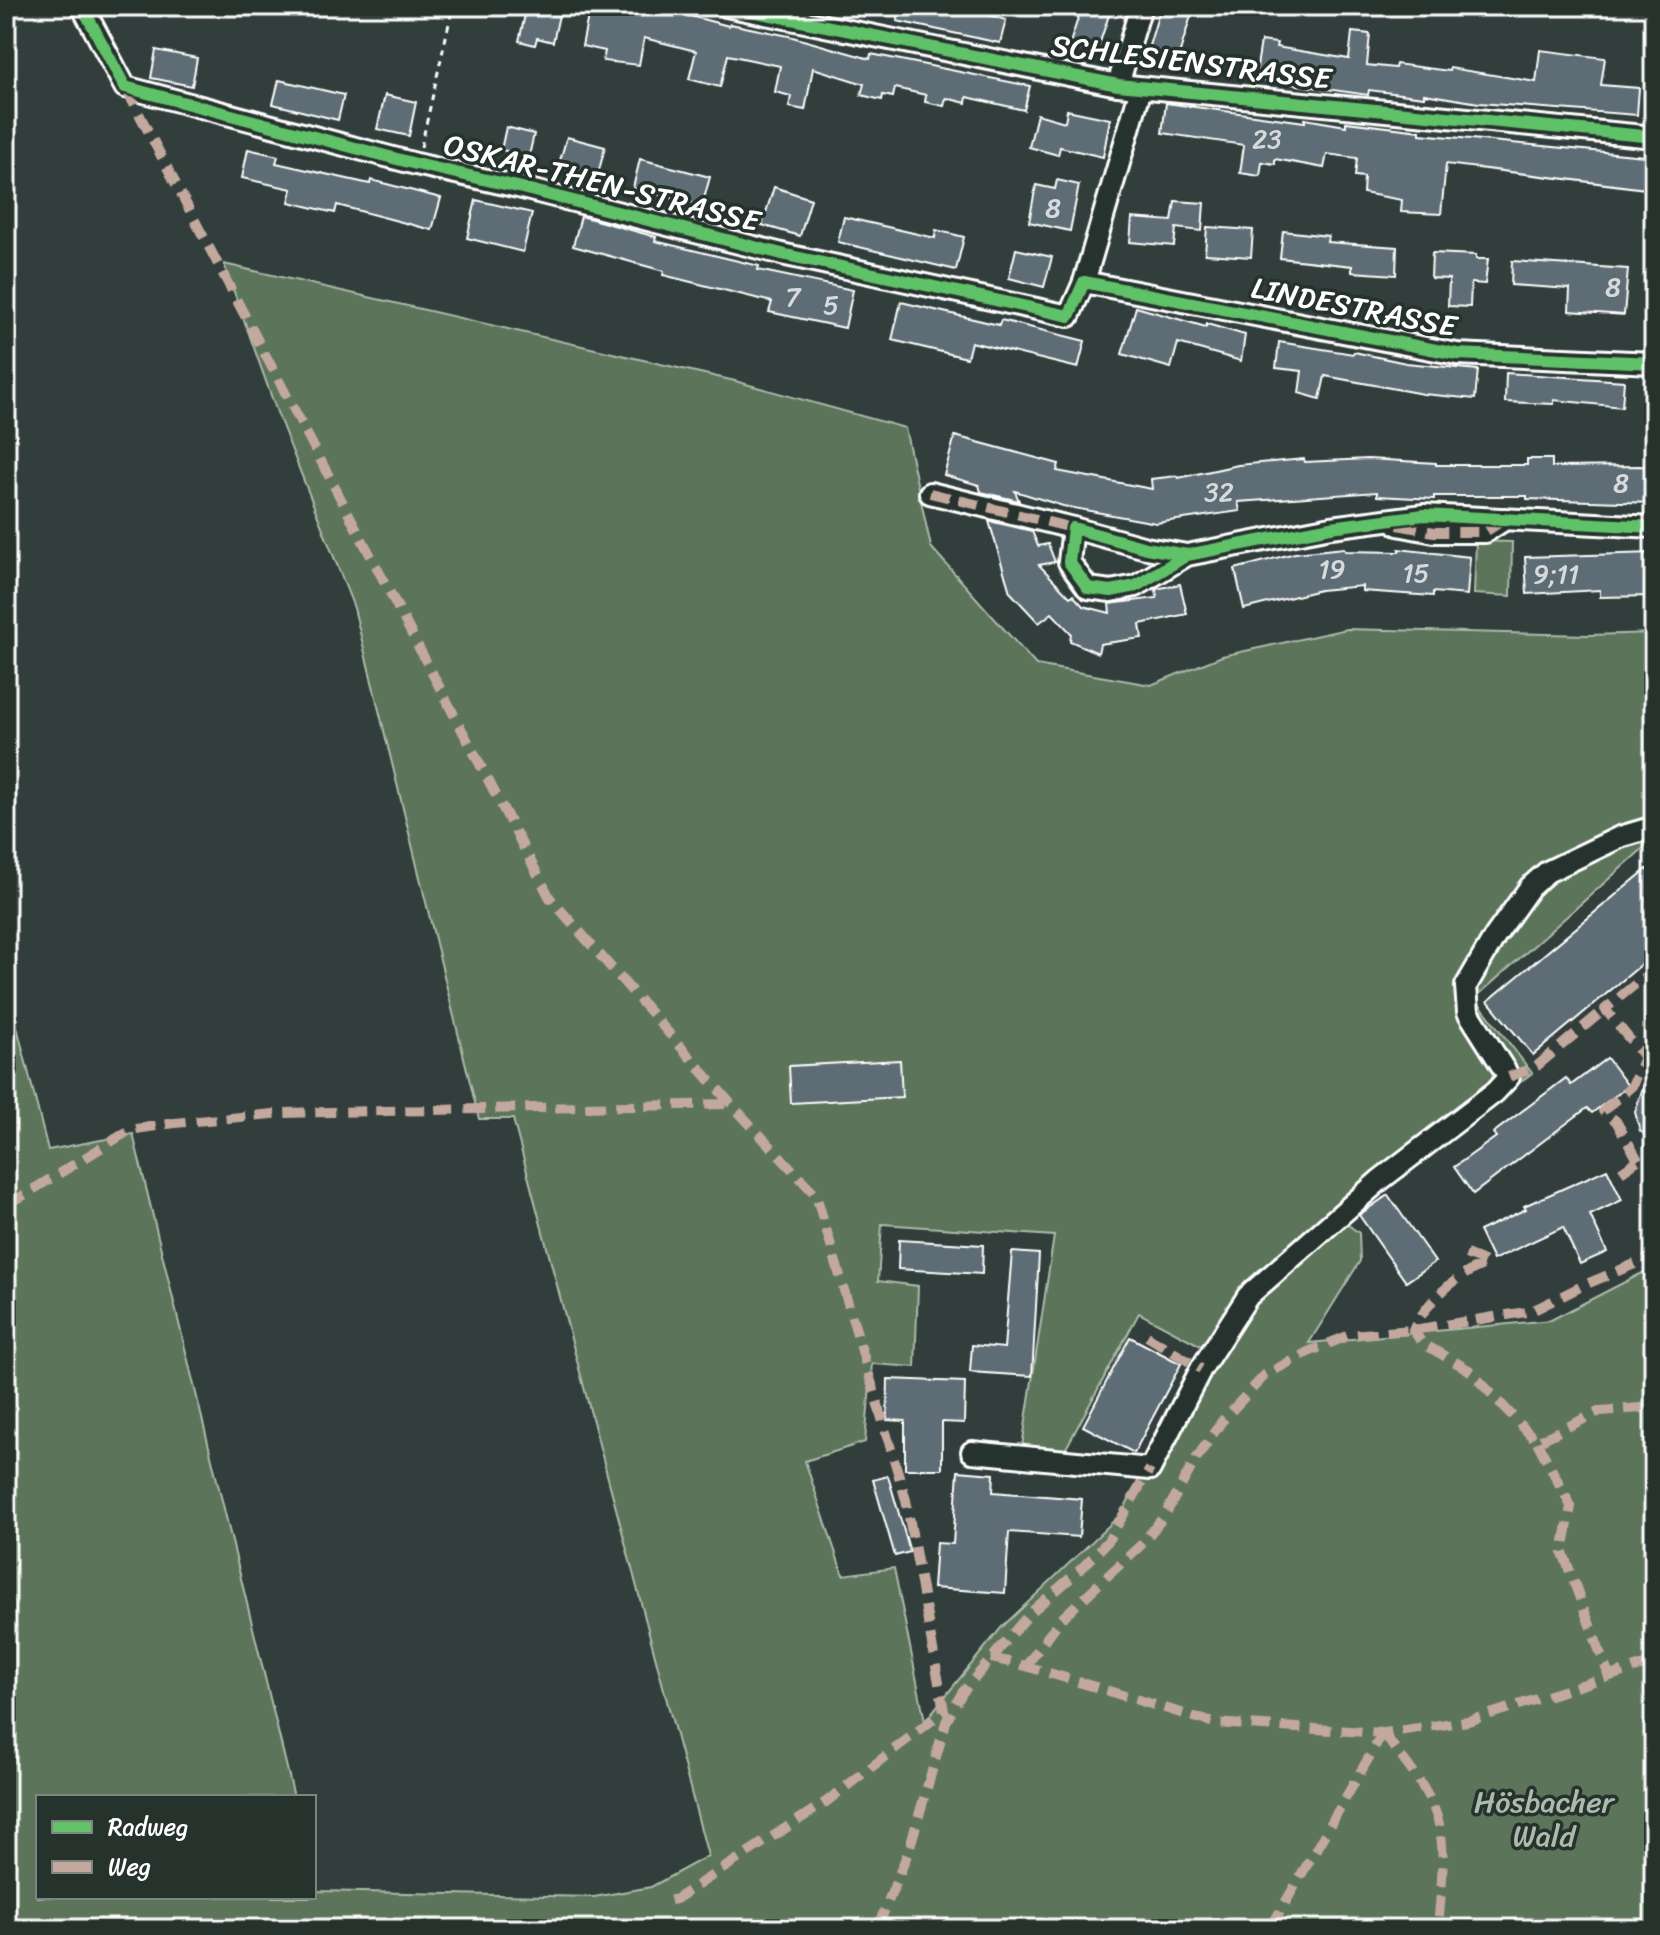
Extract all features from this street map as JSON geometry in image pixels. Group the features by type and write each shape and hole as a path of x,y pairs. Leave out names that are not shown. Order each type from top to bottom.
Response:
{"street":[{"name":"OSKAR-THEN-STRASSE","path":"82,6 125,87 416,164 786,255 1069,316 1084,282"},
{"name":"SCHLESIENSTRASSE","path":"726,6 1118,85 1654,137"},
{"path":"1118,85 1141,6"},
{"path":"1084,282 1141,88"},
{"name":"LINDESTRASSE","path":"1084,282 1457,354 1654,363"},
{"path":"930,493 1146,548 1187,555"},
{"path":"1073,528 1069,562 1088,588 1111,591 1136,586 1187,555 1331,527 1424,515 1654,527"},
{"path":"972,1452 1150,1469 1201,1369 1248,1296 1380,1180 1495,1092 1509,1077 1468,1012 1466,986 1495,936 1530,887 1547,872 1620,837 1654,827"}],"path":[{"path":"416,164 453,6"}],"green space":[{"name":"Hösbacher Wald","path":"224,264 735,381 905,428 931,547 1036,665 1151,685 1222,656 1347,629 1589,635 1654,633 1654,843 1647,845 1475,998 1532,1073 1343,1221 1359,1233 1360,1261 1309,1343 1551,1320 1654,1267 1654,1929 6,1929 6,1000 10,999 48,1150 133,1134 294,1795 36,1795 36,1899 316,1899 316,1887 317,1891 594,1897 651,1887 708,1856 513,1119 479,1119 354,608 278,415","holes":["882,1224 1054,1236 1020,1460 1057,1465 1139,1313 1205,1348 1122,1513 1001,1628 925,1721 894,1568 843,1575 805,1461 865,1442 872,1364 915,1367 918,1286 878,1281"]},
{"path":"1476,541 1512,542 1511,596 1474,594"}],"building":[{"path":"527,6 561,6 553,42 537,38 535,45 519,41"},
{"path":"590,6 652,6 729,26 789,36 870,59 871,54 1030,86 1024,110 967,97 966,103 946,98 944,106 925,102 926,95 895,88 893,97 883,95 882,100 861,95 864,84 813,68 805,110 789,107 791,96 775,92 780,66 728,55 720,87 689,79 696,51 644,38 639,65 603,61 605,51 582,46"},
{"path":"901,6 976,6 975,11 1006,20 1000,43 897,21"},
{"path":"1082,6 1112,6 1096,54 1069,46"},
{"path":"1161,6 1194,6 1178,58 1148,49"},
{"path":"1352,32 1370,34 1367,65 1395,68 1396,64 1449,71 1450,68 1536,82 1540,50 1605,58 1601,85 1639,88 1637,115 1479,103 1424,94 1424,97 1369,90 1368,95 1255,79 1261,41 1277,43 1276,47 1349,59"},
{"path":"156,50 197,58 192,86 151,78"},
{"path":"279,80 344,95 338,120 273,104"},
{"path":"385,95 416,102 409,136 377,129"},
{"path":"1166,103 1305,122 1305,119 1346,126 1346,122 1420,131 1420,134 1654,157 1654,190 1446,164 1441,214 1401,212 1402,200 1363,193 1364,177 1355,176 1357,158 1327,154 1324,168 1275,159 1275,164 1262,162 1260,176 1240,173 1244,145 1162,133"},
{"path":"1067,110 1110,119 1103,157 1060,147 1058,155 1029,147 1037,114 1065,122"},
{"path":"506,127 534,134 529,156 501,150"},
{"path":"567,137 605,147 597,178 558,167"},
{"path":"248,149 278,156 276,163 370,184 371,180 441,198 432,230 337,205 335,213 289,202 292,189 242,178"},
{"path":"640,159 710,177 702,206 633,188"},
{"path":"1057,180 1079,185 1070,231 1029,222 1036,185 1055,189"},
{"path":"774,187 811,199 800,236 762,225"},
{"path":"476,200 532,213 523,252 467,238"},
{"path":"1175,201 1204,203 1202,231 1176,228 1174,246 1130,242 1132,218 1172,221"},
{"path":"581,216 656,237 655,241 759,266 758,270 853,290 845,328 769,312 772,302 663,275 664,271 573,246"},
{"path":"844,217 935,238 936,230 964,237 956,270 838,242"},
{"path":"1207,227 1253,230 1251,257 1205,254"},
{"path":"1283,231 1328,236 1327,242 1397,247 1396,275 1352,272 1352,266 1280,258"},
{"path":"1016,249 1052,257 1044,287 1009,278"},
{"path":"1432,253 1476,255 1476,259 1488,259 1485,284 1471,283 1470,307 1448,306 1449,279 1431,278"},
{"path":"1512,261 1628,269 1624,315 1569,311 1570,289 1511,285"},
{"path":"901,302 999,325 1001,320 1085,341 1078,368 971,342 967,358 892,340"},
{"path":"1136,307 1245,335 1241,361 1178,343 1171,368 1122,354"},
{"path":"1279,342 1406,363 1478,370 1475,399 1423,394 1325,376 1320,399 1299,393 1302,371 1276,368"},
{"path":"1506,373 1624,381 1622,407 1554,400 1554,404 1505,402"},
{"path":"955,436 1059,464 1057,471 1152,489 1151,479 1178,478 1238,465 1304,459 1305,462 1368,459 1436,465 1527,465 1527,459 1552,459 1552,467 1654,467 1654,503 1527,499 1527,496 1434,496 1434,499 1377,496 1377,492 1238,502 1240,511 1156,523 1063,506 1015,491 1019,501 981,492 979,485 944,475"},
{"path":"989,521 1032,531 1038,546 1048,544 1055,562 1039,565 1083,606 1110,613 1109,604 1157,598 1156,589 1180,584 1187,614 1140,624 1142,638 1100,644 1098,653 1070,641 1071,633 1052,613 1039,623 1010,592"},
{"path":"1344,548 1345,551 1399,552 1399,549 1470,557 1467,595 1362,591 1362,586 1320,590 1244,609 1235,569 1295,553"},
{"path":"1654,553 1654,596 1600,597 1600,590 1527,594 1525,557"},
{"path":"1647,869 1654,877 1654,954 1533,1055 1488,1001"},
{"path":"1607,1058 1628,1086 1592,1113 1587,1108 1473,1194 1454,1167 1496,1137 1493,1133 1566,1078 1571,1085"},
{"path":"900,1060 902,1097 791,1103 789,1066"},
{"path":"1651,1063 1654,1063 1654,1141 1640,1131 1635,1112"},
{"path":"1607,1169 1622,1200 1590,1215 1607,1252 1580,1264 1563,1227 1493,1260 1479,1231 1526,1209 1524,1206"},
{"path":"1388,1195 1435,1262 1406,1282 1359,1215"},
{"path":"899,1240 983,1245 982,1274 898,1269"},
{"path":"1012,1252 1039,1254 1032,1376 970,1372 972,1345 1004,1348"},
{"path":"1130,1337 1181,1364 1134,1453 1083,1426"},
{"path":"888,1379 965,1382 964,1423 942,1422 942,1469 905,1469 905,1421 887,1420"},
{"path":"958,1471 994,1474 993,1492 1082,1499 1079,1537 1009,1532 1005,1593 933,1588 936,1543 953,1544"},
{"path":"888,1476 910,1552 895,1556 873,1480"}],"marked path":[{"path":"125,87 550,898 731,1104 816,1195 906,1500 944,1711 826,1802 676,1899 664,1902"},
{"path":"930,493 1073,528"},
{"path":"1398,525 1434,532 1485,532 1502,521"},
{"path":"1651,1051 1644,1057 1605,1009 1654,969"},
{"path":"1509,1077 1537,1066 1605,1009"},
{"path":"1638,1160 1616,1121 1603,1111 1632,1086 1644,1057 1654,1054"},
{"path":"6,1202 21,1197 130,1130 175,1123 284,1113 731,1104"},
{"path":"1621,1172 1638,1160 1654,1159"},
{"path":"1466,1254 1488,1263 1465,1274 1444,1290 1426,1309 1413,1330 1422,1343 1469,1370 1537,1442 1600,1411 1654,1407"},
{"path":"1026,1666 1060,1620 1141,1545 1165,1515 1196,1459 1222,1421 1265,1375 1308,1352 1350,1335 1413,1330 1532,1311 1654,1256"},
{"path":"1147,1336 1201,1369"},
{"path":"1537,1442 1571,1506 1563,1553 1609,1676"},
{"path":"877,1929 909,1850 946,1722 962,1693 1031,1612 1108,1541 1150,1469"},
{"path":"991,1658 1214,1723 1383,1733 1468,1721 1654,1662"},
{"path":"1383,1733 1417,1778 1437,1816 1442,1854 1438,1929"},
{"path":"1270,1929 1383,1733"}],"cycle path":[{"path":"82,6 125,87 416,164 786,255 1069,316 1084,282 1457,354 1654,363"},
{"path":"726,6 1118,85 1654,137"},
{"path":"1187,555 1146,548 1073,528 1069,562 1088,588 1111,591 1136,586 1187,555 1331,527 1424,515 1654,527"}]}
